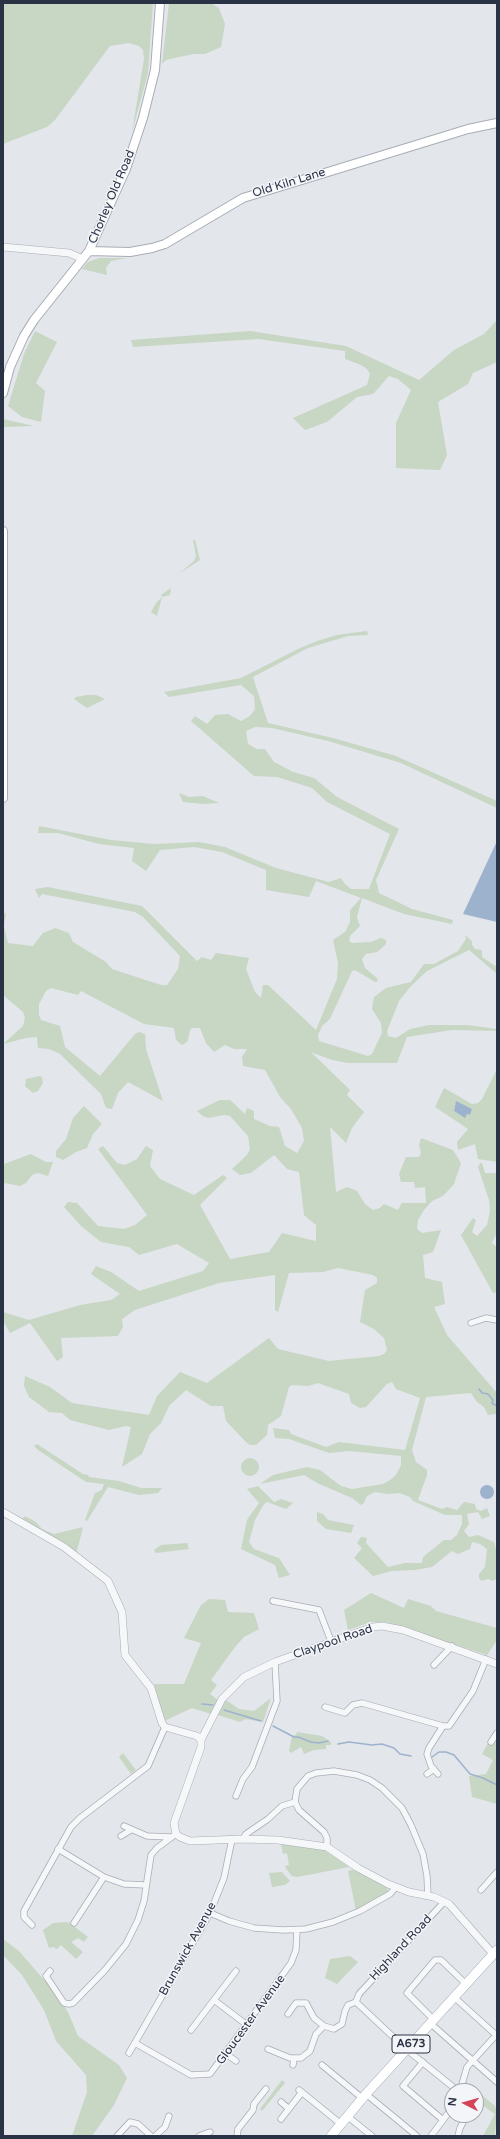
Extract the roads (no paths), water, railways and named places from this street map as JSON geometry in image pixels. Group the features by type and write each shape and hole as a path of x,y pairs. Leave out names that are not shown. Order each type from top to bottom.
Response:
{"main road":[{"name":"Chorley Old Road","path":"3,393 12,361 24,336 34,320 89,251 126,169 143,118 155,70 160,3"},
{"name":"Old Kiln Lane","path":"89,251 130,252 165,244 242,198 468,129 497,123"},
{"path":"3,531 3,798"},
{"name":"A673","path":"331,2136 406,2048 495,1952"}],"street":[{"path":"3,247 69,253 83,259"},
{"path":"470,1323 486,1318 497,1320"},
{"path":"3,1512 64,1547 108,1581 122,1612 123,1644 125,1655 149,1684 160,1720 165,1727 197,1736 201,1740"},
{"path":"273,1601 319,1610 331,1640"},
{"name":"Claypool Road","path":"174,1836 174,1824 201,1747 201,1740 222,1699 232,1688 250,1673 331,1640 367,1628 382,1626 403,1630 452,1646 497,1664"},
{"path":"434,1665 452,1646"},
{"path":"325,1707 345,1713 353,1705 362,1703 443,1726 452,1723 466,1703 473,1691 486,1659"},
{"path":"236,1796 243,1779 252,1767 277,1701 275,1662"},
{"path":"438,1774 427,1754 443,1726"},
{"path":"32,1925 21,1916 58,1849 75,1822 148,1766 165,1727"},
{"path":"494,1741 497,1733"},
{"path":"427,1774 434,1769"},
{"path":"326,1847 327,1838 324,1832 299,1810 294,1802 295,1794 300,1784 308,1776 316,1773 334,1771 349,1773 370,1780 382,1788 402,1808 414,1831 423,1854 427,1876 428,1896"},
{"path":"243,1839 246,1834 268,1819 282,1806 294,1802"},
{"path":"124,1826 147,1836 174,1836 190,1841 232,1839 278,1840 326,1847 370,1875 396,1887 444,1902 453,1908 477,1938 495,1952"},
{"path":"121,1836 131,1830"},
{"path":"50,1972 46,1976 66,2004 73,2003 105,1970 126,1944 138,1920 152,1855 174,1836"},
{"name":"Brunswick Avenue","path":"129,2053 210,1913 224,1878 232,1839"},
{"path":"58,1849 104,1877 124,1884 146,1885"},
{"path":"482,1890 497,1872"},
{"path":"74,1923 104,1877"},
{"path":"210,1913 229,1921 254,1928 297,1930 322,1926 349,1916 390,1894 396,1887"},
{"name":"Highland Road","path":"356,2002 359,1994 444,1902"},
{"name":"Gloucester Avenue","path":"135,2043 191,2075 210,2074 291,1963 296,1950 297,1930"},
{"path":"466,1984 441,1960 435,1960 407,1993 432,2021 497,2082"},
{"path":"192,2030 236,1971"},
{"path":"454,1997 497,2034 473,2060 465,2072 462,2083"},
{"path":"214,2000 247,2025"},
{"path":"284,2007 289,2012 296,2003 306,2003 314,2018 324,2026 334,2029 340,2026 344,2021 346,2008 356,2002 406,2048 449,2083"},
{"path":"268,2049 293,2062 310,2051 316,2034 324,2026"},
{"path":"226,2054 236,2061"},
{"path":"423,2062 403,2086 443,2120 431,2136"},
{"path":"322,2065 417,2136"},
{"path":"237,2136 238,2129 253,2110 254,2104 266,2089"},
{"path":"280,2119 289,2109 300,2091 341,2124"},
{"path":"281,2102 289,2109"},
{"path":"155,2136 165,2127 169,2116"},
{"path":"347,2116 372,2136"},
{"path":"117,2136 130,2122 138,2124 151,2136"},
{"path":"458,2136 463,2123"},
{"path":"199,2136 210,2132"}],"water":[{"path":"497,841 497,922 463,914"},
{"path":"456,1101 472,1109 470,1115 467,1114 465,1118 454,1111"},
{"path":"484,1485 490,1485 494,1489 494,1495 490,1499 484,1499 480,1495 480,1489"}],"waterway":[{"path":"479,1389 482,1393 488,1394 493,1400 492,1403 497,1406"},
{"path":"202,1704 213,1705"},
{"path":"224,1710 261,1721"},
{"path":"273,1726 294,1737 311,1742 319,1743 328,1741"},
{"path":"338,1744 349,1742 372,1745 382,1744 394,1748 400,1754 411,1756"},
{"path":"432,1757 439,1752 446,1752 454,1755 470,1774 483,1778 497,1785"}]}
